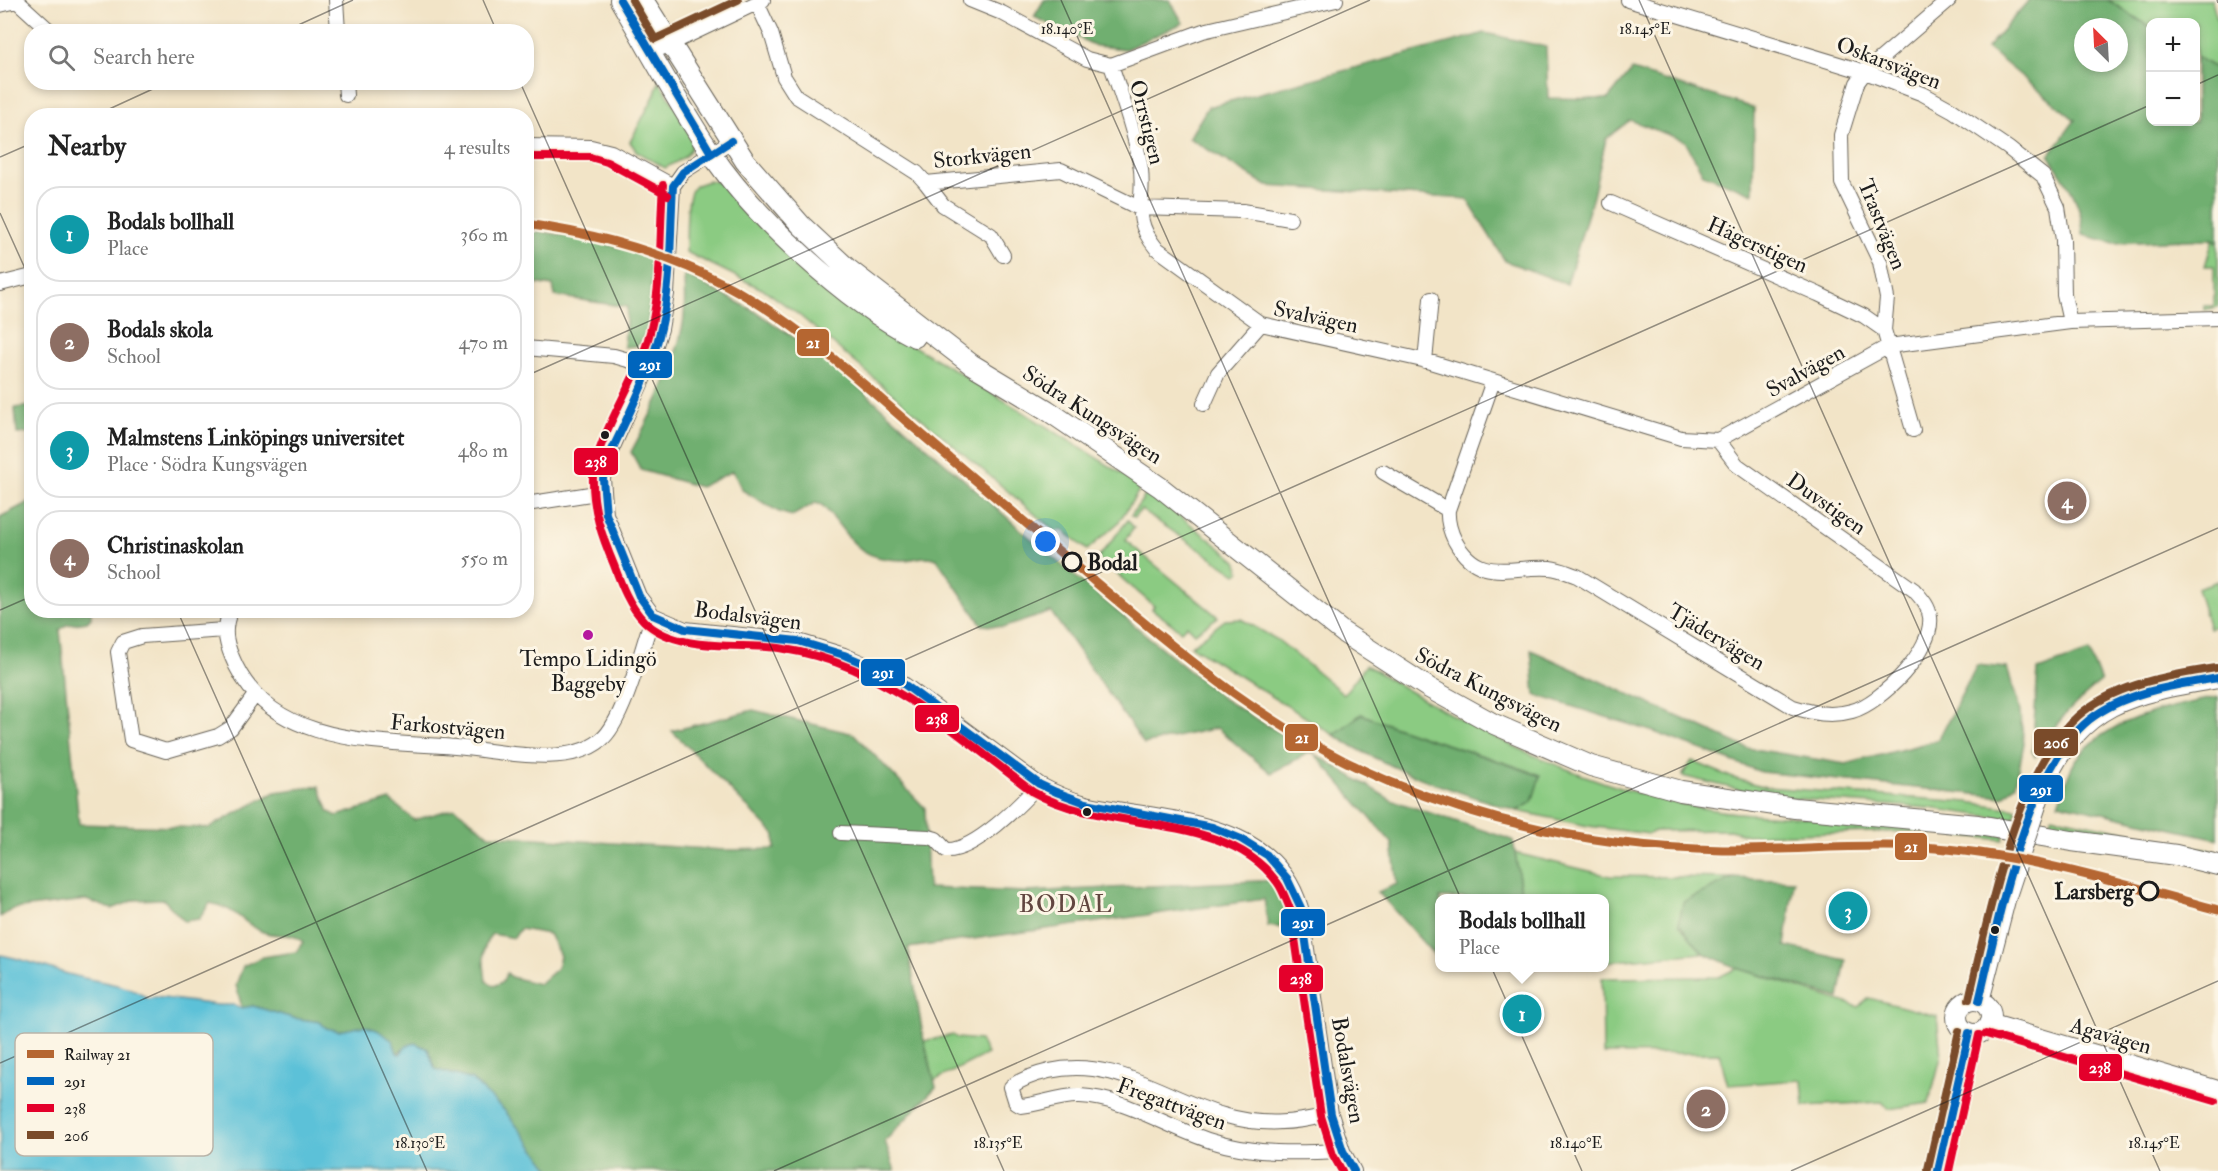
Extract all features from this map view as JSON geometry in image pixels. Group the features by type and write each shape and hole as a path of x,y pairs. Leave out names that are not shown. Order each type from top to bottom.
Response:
{"main road":[{"name":"Södra Kungsvägen","path":"620,0 711,153 772,224 835,284 906,332 971,364 1047,410 1160,488 1344,633 1386,662 1494,724 1591,766 1681,791 1783,807 1978,825 2175,855 2218,865"},
{"name":"Södra Kungsvägen","path":"643,0 731,141 801,225 848,269 971,364"},
{"path":"1979,1000 2006,896 2042,787 2063,746 2095,716 2116,703 2135,696 2218,678"},
{"name":"Södra Kungsvägen","path":"2072,841 2218,878"},
{"path":"1979,1000 1989,1009 1989,1024 1979,1033 1969,1033 1958,1024 1958,1011 1966,1001 1979,1000"},
{"name":"Agavägen","path":"1989,1024 2218,1091"},
{"path":"1938,1171 1969,1033"}],"street":[{"path":"336,0 338,24"},
{"name":"Orrstigen","path":"970,0 1002,13 1087,59 1111,64 1141,166 1139,208 1148,237 1156,248 1261,324"},
{"path":"1002,13 1008,0"},
{"path":"1111,64 1203,31 1336,0"},
{"name":"Oskarsvägen","path":"1628,0 1865,72 1923,94 1952,110 2008,148 2043,176 2058,207 2063,240 2064,295 2070,322"},
{"name":"Trastvägen","path":"1913,430 1884,330 1887,298 1880,262 1842,183 1841,135 1857,83 1865,72 1949,0"},
{"path":"0,5 17,1 42,24"},
{"path":"651,53 760,2"},
{"name":"Storkvägen","path":"760,2 784,77 796,96 917,173 926,183 1061,170 1139,208 1243,210 1290,219"},
{"path":"653,615 639,596 622,560 606,514 603,492 605,465 649,366 661,329 667,294 673,186 683,172 731,141"},
{"path":"534,146 591,147 611,152 673,186"},
{"path":"926,183 943,205 991,236 1003,255"},
{"name":"Hägerstigen","path":"1611,203 1818,294 1864,316 1884,330"},
{"path":"0,284 24,278"},
{"path":"1425,361 1431,298"},
{"name":"Svalvägen","path":"1204,404 1218,373 1261,324 1425,361 1681,438 1718,440 1889,346 2070,322 2218,318"},
{"path":"534,349 614,356 649,366"},
{"path":"1383,472 1448,510 1493,381"},
{"name":"Duvstigen","path":"1718,440 1737,465 1917,594"},
{"path":"534,503 603,492"},
{"name":"Tjädervägen","path":"1448,510 1447,522 1453,537 1470,561 1497,571 1549,568 1577,576 1793,707 1812,713 1841,714 1867,705 1878,698 1910,664 1926,639 1930,627 1928,609 1917,594"},
{"name":"Farkostvägen","path":"224,630 230,652 242,678 255,695 293,721 325,734 561,756 590,748 609,733 624,701 653,615"},
{"name":"Bodalsvägen","path":"653,615 684,629 798,641 856,659 905,685 1039,784 1086,803 1179,818 1206,825 1242,838 1272,859 1297,893 1303,914 1331,1114 1343,1151 1354,1171"},
{"path":"228,618 224,630 142,636 123,642 118,652 131,740 165,751 219,736 231,729 255,695"},
{"path":"841,832 929,837 936,839 946,850 958,849 984,834 1039,784"},
{"name":"Fregattvägen","path":"1331,1114 1298,1123 1244,1120 1204,1109 1123,1074 1082,1066 1038,1074 1011,1087 1016,1103 1022,1106 1064,1096 1081,1096 1109,1101 1167,1125 1232,1147 1280,1152 1343,1151"}],"green space":[{"path":"1044,0 1170,0 1183,23 1126,49 1096,46 1034,17"},
{"path":"2029,0 2108,0 2146,24 2146,126 2200,126 2200,59 2218,70 2218,242 2213,239 2114,243 2083,235 2077,202 2049,156 2075,120 1987,48"},
{"path":"2108,0 2212,0 2218,22 2218,70 2200,59 2200,18 2146,18 2146,24"},
{"path":"1485,33 1546,47 1548,98 1608,99 1632,70 1754,108 1753,194 1703,174 1685,141 1630,120 1606,139 1593,196 1567,284 1505,261 1467,199 1267,186 1189,138 1208,107"},
{"path":"659,81 685,124 691,141 691,148 687,155 665,168 637,152 630,142 655,94"},
{"path":"708,181 724,182 899,338 960,373 1142,486 1118,523 1087,550 1063,530 1055,531 799,315 766,291 686,252 691,191 695,186"},
{"path":"534,231 591,240 653,258 648,330 638,346 624,347 627,307 555,296 553,286 534,283"},
{"path":"2213,239 2218,242 2218,307 2204,310 2204,306 2214,306 2214,266 2205,266"},
{"path":"684,274 756,312 829,361 1052,557 1222,698 1311,752 1271,773 1217,728 1144,744 1051,612 1005,627 982,625 937,559 923,557 901,560 872,555 854,543 822,505 815,503 792,516 779,512 742,490 733,471 700,487 641,470 631,452 655,406 674,358 684,318"},
{"path":"24,407 24,434 17,434 15,408"},
{"path":"1147,493 1151,493 1237,561 1240,572 1236,574 1141,510 1134,517 1131,515"},
{"path":"24,505 24,618 91,618 87,622 66,625 60,630 79,824 209,828 275,792 319,786 329,812 337,816 390,800 414,820 455,808 489,835 724,850 775,849 775,835 672,731 753,710 854,734 925,808 928,888 1026,892 1278,880 1291,929 1268,926 1264,899 908,948 924,1041 936,1087 885,1141 895,1171 552,1171 505,1111 472,1080 435,1069 428,1049 415,1043 397,1053 377,1030 364,1026 339,1031 326,1028 320,1022 293,1018 253,1006 242,1008 236,985 243,966 262,957 296,952 303,942 298,938 263,932 226,908 210,903 199,919 184,921 163,899 135,900 112,909 86,900 13,909 0,917 0,517","holes":["520,929 549,934 560,956 557,968 539,984 511,977 507,973 502,982 494,986 486,981 484,950 492,934 514,938"]},
{"path":"1128,520 1134,528 1125,540 1218,617 1195,633 1187,625 1181,631 1152,609 1154,606 1098,558"},
{"path":"2218,581 2218,626 2209,628 2197,588"},
{"path":"1241,619 1278,640 1344,694 1366,665 1492,736 1580,774 1626,790 1720,811 2004,835 2003,840 1919,831 1747,835 1730,830 1655,831 1649,834 1588,826 1517,811 1532,802 1540,775 1405,731 1361,714 1334,735 1191,646 1225,620"},
{"path":"1531,650 1747,748 1846,764 1938,740 1977,665 2007,668 2019,706 2024,743 2016,784 2003,797 1761,772 1654,732 1535,695"},
{"path":"2089,652 2101,682 2064,716 2035,757 2032,751 2038,670"},
{"path":"2218,697 2218,839 2058,803 2076,760 2089,745 2105,733 2141,716"},
{"path":"1361,714 1540,776 1532,802 1517,811 1470,796 1400,770 1334,735"},
{"path":"1314,754 1391,800 1513,840 1521,894 1435,894 1435,956 1378,892 1397,884 1392,843"},
{"path":"1692,761 1733,778 1766,787 1968,802 2017,809 2013,820 1929,808 1786,798 1748,792 1682,776"},
{"path":"2052,816 2218,852 2218,856 2155,842 2046,829"},
{"path":"1515,853 1610,876 1733,878 1683,903 1679,924 1703,953 1609,962 1609,894 1521,894"},
{"path":"1733,878 1794,881 1785,946 1846,960 1839,998 1737,968 1703,953 1679,924 1683,902"},
{"path":"1737,968 1859,1007 1869,998 1937,1016 1941,1057 1929,1103 1889,1109 1882,1102 1804,1106 1802,1080 1728,1085 1719,1053 1603,1054 1602,978 1719,977"},
{"path":"953,1035 957,1038 980,1040 987,1054 934,1081 924,1041"}],"water":[{"path":"0,955 120,986 148,999 155,997 234,1005 242,1008 253,1006 293,1018 320,1022 326,1028 339,1031 364,1026 377,1030 393,1041 397,1053 400,1054 406,1046 415,1043 428,1049 435,1069 472,1080 505,1111 552,1171 0,1171"}],"rail line":[{"name":"21","path":"534,225 596,237 664,257 708,276 762,306 812,341 1094,581 1198,666 1234,693 1309,742 1390,782 1471,811 1553,832 1595,839 1638,845 1723,850 1872,846 1960,850 2071,871 2218,910"}],"transit line":[{"name":"291","path":"620,0 711,153"},
{"name":"206","path":"632,0 655,39 738,0"},
{"name":"291","path":"731,141 683,172 673,186 669,276 661,328 644,381 605,465 603,479 606,514 639,596 653,615 685,629 798,641 844,655 879,670 905,685 1039,784 1086,803 1212,827 1241,839 1267,855 1287,878 1301,908 1331,1114 1343,1151 1354,1171"},
{"name":"238","path":"534,157 590,157 607,162 668,195"},
{"name":"238","path":"663,185 660,265 652,324 641,358 601,447 593,477 594,500 602,533 634,609 644,621 673,638 708,645 779,648 817,656 844,665 878,681 924,710 1033,792 1062,805 1094,814 1196,833 1227,843 1254,859 1277,882 1291,911 1321,1116 1333,1155 1342,1171"},
{"name":"206","path":"1969,999 1996,886 2023,803 2040,766 2061,735 2084,711 2114,693 2164,677 2216,668"},
{"name":"291","path":"1979,1001 2017,851 2047,775 2067,744 2089,720 2103,710 2134,696 2218,678"},
{"name":"206","path":"1928,1169 1959,1031"},
{"name":"291","path":"1938,1171 1969,1033"},
{"name":"238","path":"1986,1034 2215,1101"},
{"name":"238","path":"1949,1171 1979,1035"}],"place":[{"name":"Christinaskolan","path":"2067,501"},
{"name":"Bodal","path":"1072,562"},
{"name":"Tempo Lidingö Baggeby","path":"588,635"},
{"name":"Larsberg","path":"2149,891"},
{"name":"Malmstens Linköpings universitet","path":"1848,911"},
{"name":"Bodals bollhall","path":"1522,1014"},
{"name":"Bodals skola","path":"1706,1109"}],"district":[{"name":"BODAL","path":"1066,904"}]}
